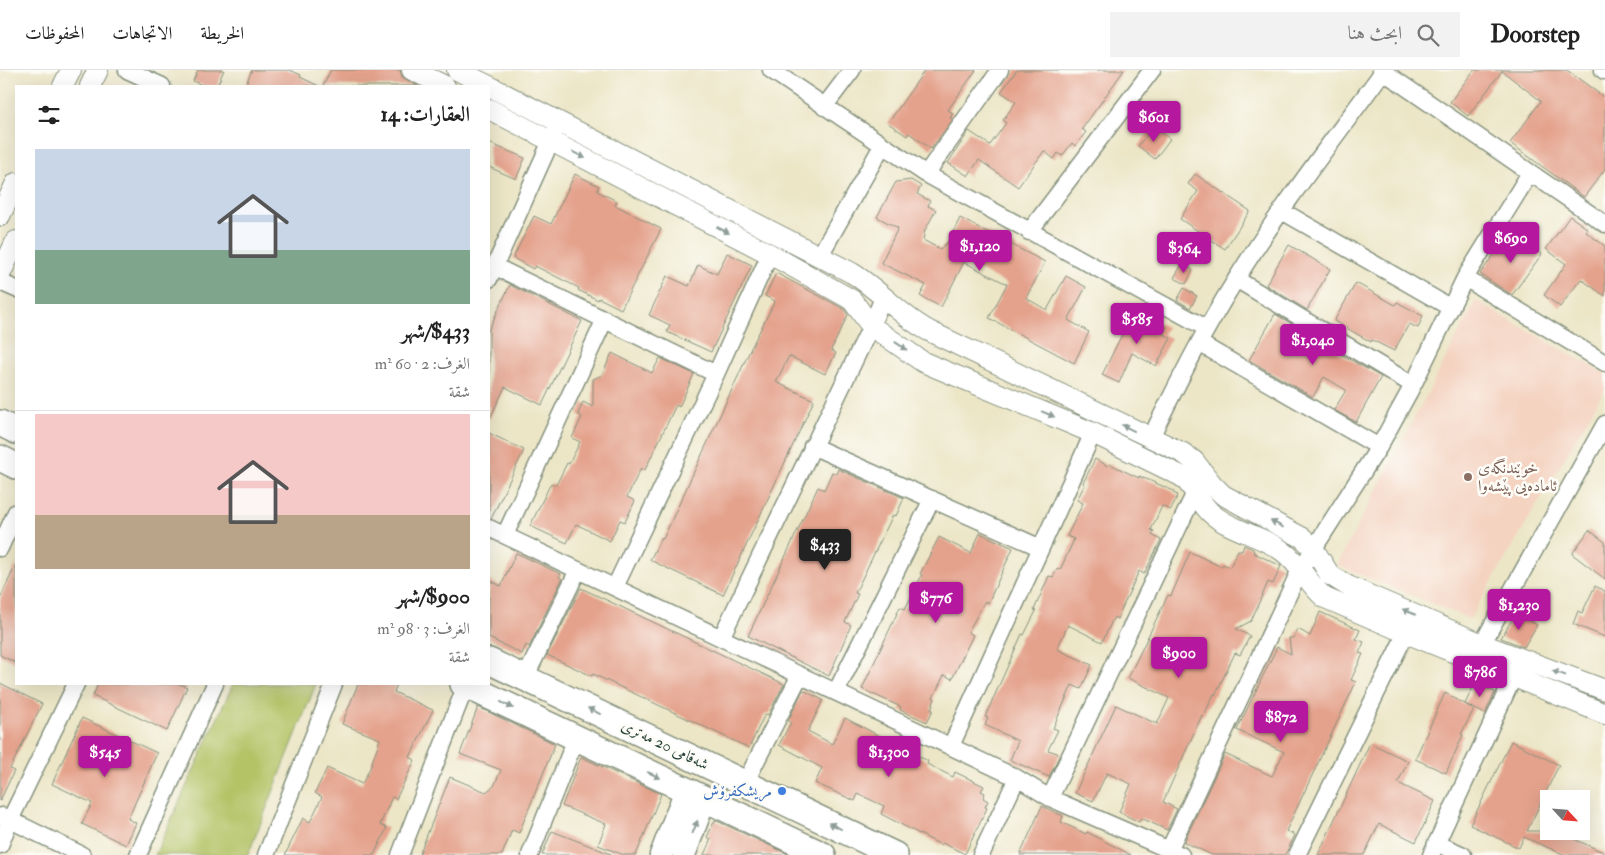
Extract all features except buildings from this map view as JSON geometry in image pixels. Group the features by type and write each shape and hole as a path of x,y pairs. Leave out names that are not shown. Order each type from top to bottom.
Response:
{"main road":[{"path":"0,423 15,430"},
{"path":"0,458 15,466"},
{"name":"شەقامی 20 مەتری","path":"490,661 745,783 870,850 895,855"},
{"name":"شەقامی 20 مەتری","path":"467,685 818,854"},
{"path":"621,759 634,731"},
{"path":"661,855 696,795"},
{"path":"684,855 696,795"}],"street":[{"path":"64,85 71,70"},
{"path":"90,85 98,70"},
{"path":"126,70 160,85"},
{"path":"457,70 487,85"},
{"path":"772,70 824,107 926,174 1206,328"},
{"path":"824,107 852,70"},
{"path":"926,174 1000,70"},
{"path":"1029,232 1152,70"},
{"path":"416,71 443,85"},
{"path":"1150,439 1206,328 1236,279 1382,71 1605,224"},
{"path":"490,87 860,278 911,320 929,331 1150,439 1183,453 1194,461 1200,482 1203,504 1212,515 1275,546 1289,556 1325,598 1406,634 1605,714"},
{"path":"490,110 770,254 852,300 871,326 923,362 1093,433 1188,481 1212,484 1223,494 1303,538 1313,548 1326,570 1336,579 1482,644 1605,690"},
{"path":"559,123 491,273 605,320 716,374"},
{"path":"819,257 882,146"},
{"path":"490,528 951,746 1017,778 1050,798 1175,853 1300,570 1379,447 1413,384 1465,278 1530,174"},
{"path":"0,216 15,185"},
{"path":"1282,211 1451,308"},
{"path":"0,275 15,243"},
{"path":"615,587 716,374 770,254"},
{"path":"1465,278 1605,364"},
{"path":"1236,279 1413,384"},
{"path":"0,282 15,289"},
{"path":"721,638 883,298"},
{"path":"505,535 605,320"},
{"path":"1198,344 1379,447"},
{"path":"1482,644 1605,424"},
{"path":"951,746 1093,433"},
{"path":"812,446 1041,548"},
{"path":"1050,798 1200,482"},
{"path":"836,692 932,499"},
{"path":"0,548 15,514"},
{"path":"525,678 578,570"},
{"path":"1297,855 1406,634"},
{"path":"1463,855 1434,849 1522,659"},
{"path":"745,783 800,675"},
{"path":"0,845 5,818 75,685"},
{"path":"138,855 215,685"},
{"path":"266,855 334,685"},
{"path":"400,855 465,685"},
{"path":"530,855 576,738"},
{"path":"981,855 1017,778"},
{"path":"5,818 82,855"}],"shaded area":[{"name":"خوێندنگەی ئامادەیی پێشەوا","path":"1476,301 1605,374 1605,389 1470,619 1337,565"}],"green space":[{"path":"233,685 316,685 248,855 155,855"}],"place":[{"name":"خوێندنگەی ئامادەیی پێشەوا","path":"1468,477"},
{"name":"مریشکفرۆش","path":"782,791"}]}
